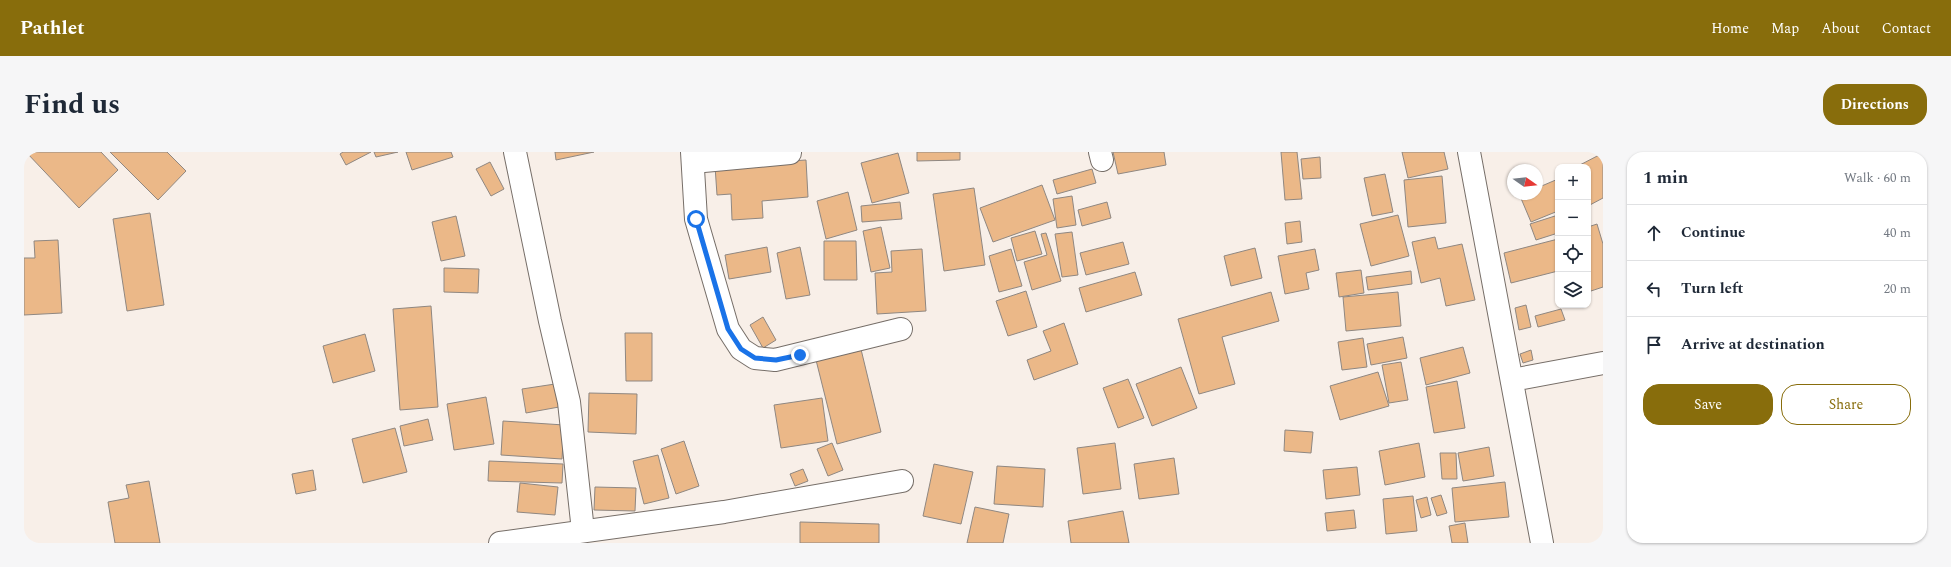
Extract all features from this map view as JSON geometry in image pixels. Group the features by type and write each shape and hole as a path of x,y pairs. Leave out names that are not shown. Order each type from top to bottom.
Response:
{"street":[{"path":"515,152 550,321 569,402 583,531"},
{"path":"1469,152 1542,543"},
{"path":"790,153 692,157 696,219 728,329 741,349 755,358 776,360 902,329"},
{"path":"1512,380 1603,363"},
{"path":"500,543 724,512 902,482"}],"building":[{"path":"26,152 101,152 118,170 79,208"},
{"path":"110,152 167,152 186,171 158,200"},
{"path":"343,152 371,152 346,165 340,154"},
{"path":"374,152 398,152 376,157"},
{"path":"406,152 451,152 453,157 412,170"},
{"path":"555,152 594,152 556,160"},
{"path":"917,152 960,152 960,160 917,161"},
{"path":"1113,152 1164,152 1166,165 1118,174"},
{"path":"1281,152 1297,152 1302,199 1285,200"},
{"path":"1402,152 1444,152 1448,169 1408,178"},
{"path":"898,153 909,193 872,203 861,163"},
{"path":"1603,153 1603,198 1591,204 1591,164 1582,164"},
{"path":"1320,157 1321,178 1303,179 1301,159"},
{"path":"806,160 808,197 762,201 763,218 732,220 731,194 717,195 715,166"},
{"path":"490,162 504,189 491,196 476,169"},
{"path":"1092,169 1096,183 1057,194 1053,180"},
{"path":"1385,174 1393,212 1372,216 1364,178"},
{"path":"1442,176 1446,223 1408,227 1404,180"},
{"path":"1555,180 1555,212 1531,222 1522,200 1543,200 1543,185"},
{"path":"1042,185 1055,220 993,242 980,208"},
{"path":"974,188 985,265 944,271 933,194"},
{"path":"848,192 857,230 826,239 817,201"},
{"path":"1072,196 1076,225 1057,228 1053,199"},
{"path":"900,202 902,219 862,222 861,206"},
{"path":"1107,202 1111,218 1082,226 1078,210"},
{"path":"150,213 164,305 127,311 113,219"},
{"path":"1398,215 1409,256 1371,266 1360,224"},
{"path":"456,216 465,256 441,261 432,222"},
{"path":"1555,216 1555,234 1536,240 1530,224"},
{"path":"1300,221 1302,242 1287,244 1285,223"},
{"path":"1597,224 1603,244 1603,287 1591,291 1591,236 1591,226"},
{"path":"881,227 890,268 871,272 863,231"},
{"path":"1035,231 1042,254 1017,261 1011,238"},
{"path":"1072,232 1078,275 1062,277 1055,234"},
{"path":"1046,233 1061,281 1032,290 1024,262 1047,255 1041,234"},
{"path":"1435,237 1438,249 1462,244 1475,300 1446,306 1440,278 1421,283 1412,242"},
{"path":"58,240 62,313 24,315 24,258 35,258 34,241"},
{"path":"1555,240 1555,272 1511,283 1504,253"},
{"path":"824,241 856,241 857,280 824,280"},
{"path":"1123,242 1129,264 1086,275 1080,253"},
{"path":"767,247 771,272 729,279 725,255"},
{"path":"800,247 810,295 786,299 777,253"},
{"path":"1255,248 1262,278 1231,286 1224,256"},
{"path":"922,249 926,311 877,314 875,273 892,272 891,251"},
{"path":"1011,249 1022,286 999,292 989,256"},
{"path":"1315,249 1319,270 1306,273 1309,289 1285,294 1278,256"},
{"path":"444,268 479,269 478,293 444,292"},
{"path":"1361,270 1364,293 1339,297 1336,273"},
{"path":"1411,271 1412,284 1368,290 1366,277"},
{"path":"1135,272 1142,295 1086,312 1079,288"},
{"path":"1026,291 1037,327 1008,336 996,301"},
{"path":"1271,292 1279,321 1222,337 1235,384 1199,394 1178,319"},
{"path":"1398,292 1401,326 1346,331 1343,297"},
{"path":"1526,305 1531,327 1519,330 1515,308"},
{"path":"431,306 438,407 400,410 393,309"},
{"path":"1561,309 1565,320 1538,327 1535,316"},
{"path":"763,317 776,340 763,348 750,325"},
{"path":"1064,323 1078,364 1034,380 1027,360 1051,351 1043,331"},
{"path":"625,333 652,333 652,381 626,381"},
{"path":"365,334 375,371 333,383 323,346"},
{"path":"1403,337 1407,358 1371,365 1367,344"},
{"path":"1363,338 1367,367 1342,370 1338,342"},
{"path":"859,341 881,432 837,444 814,352"},
{"path":"1463,347 1470,373 1426,385 1420,358"},
{"path":"1531,350 1533,360 1523,363 1520,354"},
{"path":"1401,362 1408,400 1389,403 1382,365"},
{"path":"1181,367 1197,408 1152,426 1136,384"},
{"path":"1378,372 1389,406 1340,420 1330,386"},
{"path":"1128,379 1144,418 1118,428 1103,388"},
{"path":"1457,381 1465,428 1434,433 1426,387"},
{"path":"555,384 559,407 526,413 522,389"},
{"path":"589,393 637,394 636,434 588,432"},
{"path":"486,397 494,444 454,450 447,404"},
{"path":"822,398 828,441 781,448 774,405"},
{"path":"428,419 433,440 404,446 400,426"},
{"path":"503,421 564,425 562,459 501,455"},
{"path":"395,428 407,472 363,483 352,439"},
{"path":"1285,430 1313,432 1311,453 1284,451"},
{"path":"684,441 699,486 676,494 661,449"},
{"path":"832,443 843,470 828,476 817,449"},
{"path":"1115,443 1121,489 1083,494 1077,448"},
{"path":"1419,443 1425,477 1385,485 1379,451"},
{"path":"1489,447 1494,476 1463,481 1458,453"},
{"path":"1440,453 1456,453 1457,479 1442,479"},
{"path":"658,455 669,498 644,504 633,461"},
{"path":"1174,458 1179,494 1139,499 1134,464"},
{"path":"489,461 563,464 562,483 488,481"},
{"path":"934,464 973,472 961,524 923,516"},
{"path":"997,466 1045,469 1043,507 994,504"},
{"path":"1357,467 1360,495 1326,499 1323,470"},
{"path":"803,469 808,481 795,486 790,474"},
{"path":"313,470 316,490 296,494 292,474"},
{"path":"149,481 160,543 115,543 108,502 129,498 126,485"},
{"path":"1505,482 1509,517 1455,522 1452,488"},
{"path":"520,483 558,487 555,515 517,512"},
{"path":"595,487 636,488 635,511 594,510"},
{"path":"1441,495 1447,513 1437,516 1431,498"},
{"path":"1413,496 1417,531 1386,534 1383,499"},
{"path":"1427,497 1431,515 1421,518 1416,500"},
{"path":"975,507 1009,514 1003,543 967,543"},
{"path":"1354,510 1356,528 1327,531 1325,513"},
{"path":"1123,511 1129,543 1071,543 1068,521"},
{"path":"800,522 879,524 879,543 800,543"},
{"path":"1465,523 1468,543 1452,543 1449,526"}],"route":[{"path":"696,219 728,329 741,349 755,358 776,360 800,355"}]}
